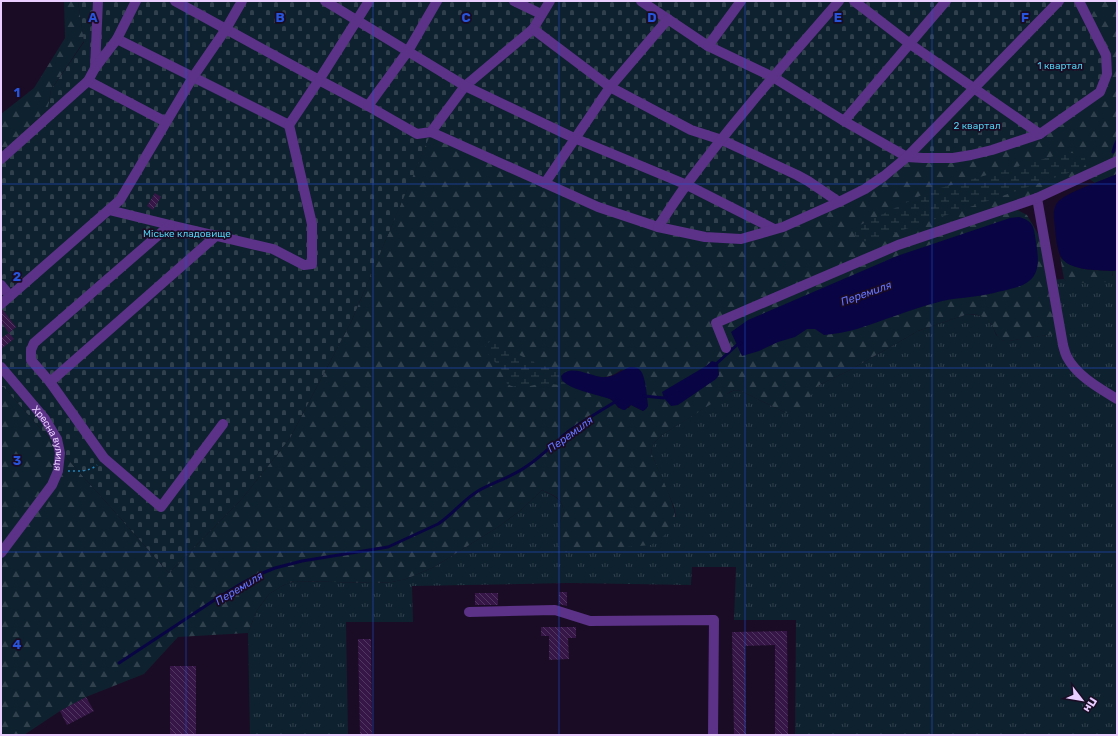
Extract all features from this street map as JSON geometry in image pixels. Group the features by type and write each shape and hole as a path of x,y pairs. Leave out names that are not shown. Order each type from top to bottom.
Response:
{"lane":[{"path":"95,68 98,1"},
{"path":"1,158 88,81 95,68 117,39 136,1"},
{"path":"175,1 417,134 431,132 598,207 658,227 705,237 741,239 783,227 865,189 884,176 907,157 1059,1"},
{"path":"1,304 120,200 193,77 226,29 242,1"},
{"path":"325,1 465,86 574,138 687,185 774,229"},
{"path":"109,210 273,249 304,265 312,264 312,224 289,125 369,1"},
{"path":"368,106 408,51 437,1"},
{"path":"514,1 541,14"},
{"path":"431,132 465,86 533,28 550,1"},
{"path":"642,1 708,46 773,77 844,121 907,157 922,158 953,158 970,155 992,150 1040,134 1100,92 1107,74 1106,55 1079,1"},
{"path":"708,46 741,1"},
{"path":"658,227 687,185 722,140 773,77 839,1"},
{"path":"854,1 910,44 1040,134"},
{"path":"844,121 946,1"},
{"path":"544,183 610,86 668,19"},
{"path":"533,28 610,86 691,130 722,140 797,175 839,202"},
{"path":"117,39 289,125"},
{"path":"88,81 166,122"},
{"path":"726,348 716,323 898,245 1037,198 1117,161"},
{"path":"1037,198 1062,345 1066,356 1076,369 1083,375 1117,398"},
{"path":"170,225 34,343 31,350 31,360 50,382 104,458 161,507 223,424"},
{"path":"50,382 217,235"},
{"path":"1,285 10,296"},
{"name":"Хресна вулиця","path":"1,367 45,419 57,439 60,453 58,470 52,485 1,553"},
{"path":"469,612 555,610 590,621 714,620 713,735"}],"path":[{"path":"58,470 84,470 94,467 104,458"}],"green space":[{"path":"64,1 78,1 84,41 51,90 48,109 1,153 1,114 34,88 65,38"},
{"name":"Міське кладовище","path":"78,1 1079,1 1106,55 1100,92 1040,134 992,150 907,157 865,189 741,239 658,227 431,133 352,320 290,438 241,500 169,573 1,384 1,153 48,109 51,90 84,42"},
{"path":"1079,1 1117,1 1117,174 1095,183 1085,176 1012,207 1027,215 1044,244 1061,333 1004,341 996,334 991,324 985,318 979,315 968,314 918,331 850,370 821,384 817,387 804,406 795,412 784,412 741,391 735,390 662,435 653,446 652,455 670,497 675,518 669,530 651,545 566,552 560,549 557,542 557,536 563,506 556,497 542,490 522,509 498,527 434,567 406,579 392,582 294,581 269,594 257,610 248,633 178,637 144,674 86,697 60,711 24,735 1,735 1,384 169,573 241,500 290,438 352,320 431,132","holes":["621,370 643,376 648,406 643,411 631,405 629,408 618,408 613,401 605,397 576,371 604,377 615,374"]},
{"path":"1071,153 1083,156 1086,163 1083,168 874,240 861,241 856,238 855,231 858,226 930,191 1061,154"},
{"path":"1060,257 1071,265 1085,269 1113,271 1112,280 1108,282 1070,283 1064,279"},
{"path":"1117,270 1117,735 795,735 796,620 734,620 736,567 692,567 691,585 569,583 412,586 413,622 346,622 348,735 250,735 248,633 257,610 269,594 282,586 294,581 375,583 406,579 434,567 498,527 522,509 542,490 557,498 562,505 563,510 560,522 676,517 674,507 652,455 652,448 662,435 724,395 735,390 741,391 784,412 821,384 850,370 918,331 968,314 982,316 988,320 996,335 1002,340 1008,341 1060,333 1051,280 1064,279 1066,281 1113,276 1113,271"},
{"path":"492,341 539,365 568,372 564,373 562,381 570,386 545,384 516,387 507,384 502,371 485,348 487,343"}],"water":[{"path":"1117,174 1117,270 1092,270 1070,265 1065,262 1059,252 1054,218 1055,206 1061,199 1068,195"},
{"path":"1019,217 1028,221 1032,226 1035,233 1038,258 1037,268 1033,277 1022,285 987,295 942,301 845,332 824,335 815,329 807,329 795,337 742,356 731,332 748,320 897,256 1010,218"},
{"path":"712,361 718,363 719,375 716,379 678,405 671,406 664,398 662,392"},
{"path":"630,367 636,367 639,369 646,386 648,406 643,411 631,405 623,410 610,399 579,390 568,385 562,380 561,376 566,372 577,371 607,377"}],"building":[{"path":"155,193 161,197 153,210 147,206"},
{"path":"1,310 3,310 16,327 9,333 1,322"},
{"path":"9,333 14,339 1,349 1,338"},
{"path":"559,592 567,592 567,606 559,604"},
{"path":"475,593 498,593 498,605 475,605"},
{"path":"541,627 576,627 576,638 568,638 569,659 549,660 549,636 541,636"},
{"path":"787,631 788,735 775,735 775,645 745,646 746,735 734,735 732,632"},
{"path":"358,639 371,639 372,735 360,735"},
{"path":"170,666 196,666 196,735 170,735"},
{"path":"86,697 94,711 67,725 60,711"}],"waterway":[{"name":"Перемиля","path":"1113,152 1117,141"},
{"name":"Перемиля","path":"716,364 741,343"},
{"name":"Перемиля","path":"644,396 666,397"},
{"name":"Перемиля","path":"119,663 216,599 260,574 275,568 302,561 388,547 438,524 478,491 521,470 538,458 569,431 618,400"}],"park label":[{"name":"1 квартал","path":"1060,65"},
{"name":"2 квартал","path":"977,125"}]}
